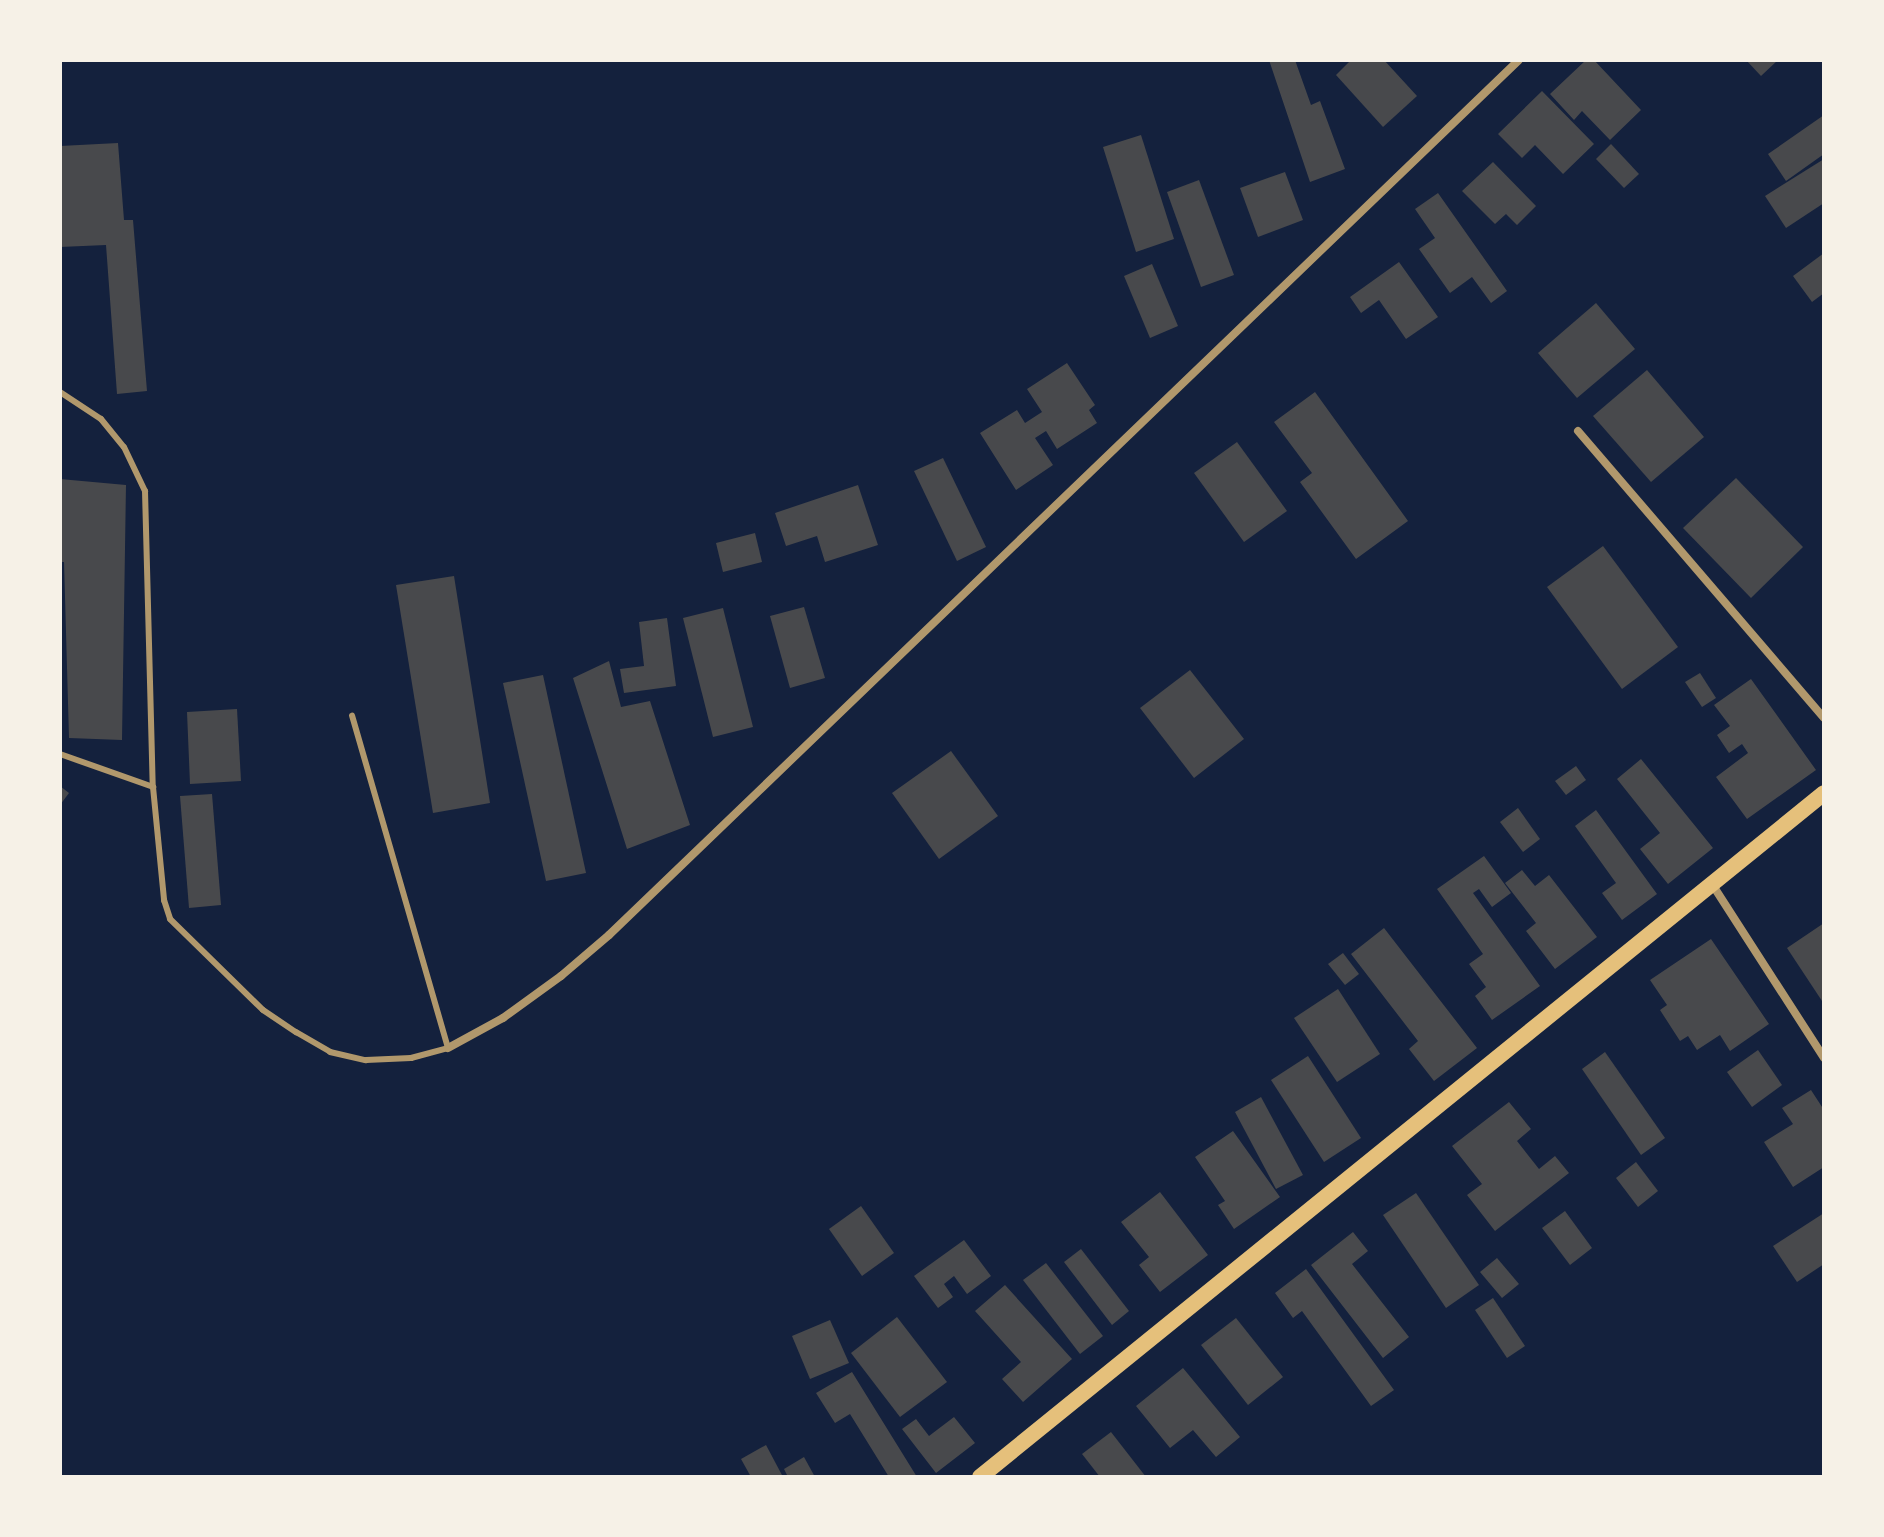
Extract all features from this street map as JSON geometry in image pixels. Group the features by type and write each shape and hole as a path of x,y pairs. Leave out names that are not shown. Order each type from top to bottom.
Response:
{"main road":[{"path":"980,1477 1824,793"}],"street":[{"path":"448,1048 503,1018 561,976 609,935 1519,60"},
{"path":"1578,431 1824,718"},
{"path":"1711,884 1824,1058"}],"lane":[{"path":"60,392 101,419 124,447 145,491 153,787 164,900 170,919 263,1010 330,1052 366,1060 411,1058 448,1048 352,716"},
{"path":"60,754 153,787"}],"building":[{"path":"1269,60 1295,60 1311,105 1320,101 1345,169 1310,182"},
{"path":"1351,60 1384,60 1417,96 1383,127 1336,75"},
{"path":"1586,60 1594,60 1641,110 1610,140 1582,111 1574,120 1550,94"},
{"path":"1746,60 1778,60 1761,76"},
{"path":"1542,91 1594,144 1563,174 1535,145 1522,158 1498,134"},
{"path":"1824,115 1824,154 1786,181 1768,154"},
{"path":"1141,135 1174,239 1136,252 1103,147"},
{"path":"118,143 124,220 133,220 147,391 117,394 106,245 60,247 60,146"},
{"path":"1611,144 1639,174 1624,188 1596,159"},
{"path":"1824,159 1824,203 1786,228 1765,196"},
{"path":"1493,162 1536,206 1517,225 1506,214 1495,224 1462,191"},
{"path":"1285,172 1303,220 1258,237 1240,188"},
{"path":"1199,180 1234,275 1201,287 1167,192"},
{"path":"1438,193 1507,291 1491,303 1472,277 1450,293 1419,249 1435,238 1415,209"},
{"path":"1824,253 1824,293 1812,302 1793,276"},
{"path":"1399,262 1438,317 1406,339 1379,300 1361,313 1350,297"},
{"path":"1152,264 1178,326 1150,338 1124,276"},
{"path":"1596,303 1635,349 1577,398 1538,353"},
{"path":"1067,363 1095,405 1089,410 1097,423 1057,449 1046,431 1035,438 1053,465 1016,490 980,433 1017,410 1025,423 1042,412 1027,389"},
{"path":"1647,370 1704,437 1651,482 1593,416"},
{"path":"1315,392 1408,521 1356,559 1300,482 1312,473 1274,422"},
{"path":"1237,442 1287,511 1244,542 1194,473"},
{"path":"943,458 986,547 957,561 914,471"},
{"path":"1736,478 1803,547 1751,598 1683,528"},
{"path":"60,479 126,485 122,740 69,738 64,562 60,562"},
{"path":"858,485 878,545 825,562 817,536 786,546 775,513"},
{"path":"755,533 762,562 723,572 716,543"},
{"path":"1603,546 1678,647 1622,689 1547,587"},
{"path":"454,576 490,803 433,813 396,585"},
{"path":"804,607 825,678 790,688 770,616"},
{"path":"723,608 753,727 713,737 683,618"},
{"path":"667,618 676,686 624,693 620,669 644,666 639,622"},
{"path":"609,661 621,707 650,701 690,825 627,849 573,678"},
{"path":"1190,670 1244,739 1194,778 1140,708"},
{"path":"1700,673 1716,698 1702,707 1685,682"},
{"path":"543,675 586,873 546,881 503,683"},
{"path":"1751,679 1816,770 1747,819 1716,777 1748,753 1742,744 1729,753 1717,735 1730,726 1714,705"},
{"path":"237,709 241,781 190,784 187,712"},
{"path":"951,751 998,816 939,859 892,793"},
{"path":"1641,759 1713,848 1668,884 1640,849 1660,833 1617,779"},
{"path":"1576,766 1586,780 1566,795 1555,781"},
{"path":"60,786 69,793 60,805"},
{"path":"212,794 221,905 189,908 180,796"},
{"path":"1518,808 1540,839 1523,852 1500,822"},
{"path":"1596,810 1657,894 1622,920 1602,893 1616,883 1575,826"},
{"path":"1484,856 1511,893 1492,907 1479,889 1473,893 1540,986 1492,1020 1475,996 1486,987 1469,964 1483,954 1437,889"},
{"path":"1522,870 1535,886 1549,875 1597,937 1555,969 1526,931 1536,923 1505,883"},
{"path":"1824,923 1824,1004 1787,948"},
{"path":"1384,928 1477,1048 1434,1081 1409,1049 1418,1041 1351,954"},
{"path":"1711,939 1769,1024 1730,1051 1720,1035 1697,1050 1688,1036 1680,1041 1660,1010 1667,1005 1650,980"},
{"path":"1343,953 1359,974 1345,985 1328,964"},
{"path":"1338,989 1380,1054 1337,1082 1294,1018"},
{"path":"1758,1050 1782,1085 1752,1107 1727,1072"},
{"path":"1605,1052 1665,1138 1641,1155 1582,1069"},
{"path":"1308,1056 1361,1138 1324,1162 1271,1080"},
{"path":"1811,1090 1824,1110 1824,1167 1793,1187 1764,1142 1793,1124 1782,1108"},
{"path":"1261,1097 1303,1175 1276,1189 1235,1112"},
{"path":"1509,1102 1531,1129 1517,1141 1539,1169 1555,1156 1569,1173 1495,1231 1467,1195 1482,1184 1452,1146"},
{"path":"1233,1131 1280,1197 1234,1229 1218,1205 1225,1201 1195,1157"},
{"path":"1636,1162 1658,1191 1638,1207 1616,1178"},
{"path":"1160,1192 1208,1255 1160,1292 1139,1265 1149,1257 1121,1222"},
{"path":"1416,1193 1479,1285 1446,1308 1383,1215"},
{"path":"861,1206 894,1253 862,1276 829,1229"},
{"path":"1565,1211 1592,1248 1570,1265 1542,1228"},
{"path":"1824,1213 1824,1264 1797,1282 1773,1246"},
{"path":"1353,1232 1368,1251 1352,1264 1409,1337 1383,1358 1311,1265"},
{"path":"964,1240 991,1276 967,1294 954,1276 944,1284 953,1297 938,1308 914,1276"},
{"path":"1081,1249 1129,1311 1112,1325 1064,1262"},
{"path":"1497,1258 1519,1284 1502,1298 1480,1272"},
{"path":"1046,1263 1103,1336 1080,1354 1023,1280"},
{"path":"1306,1269 1394,1390 1371,1406 1302,1311 1293,1318 1275,1293"},
{"path":"1005,1285 1072,1359 1023,1402 1002,1379 1021,1362 975,1311"},
{"path":"1493,1298 1525,1346 1507,1358 1475,1310"},
{"path":"897,1317 947,1382 900,1417 851,1353"},
{"path":"1236,1318 1283,1377 1248,1405 1201,1345"},
{"path":"830,1320 849,1363 810,1379 792,1336"},
{"path":"1183,1368 1240,1437 1216,1457 1193,1430 1170,1448 1136,1406"},
{"path":"852,1372 917,1477 889,1477 850,1414 835,1423 816,1393"},
{"path":"954,1417 975,1443 936,1473 902,1429 916,1419 929,1436"},
{"path":"1111,1432 1146,1477 1100,1477 1082,1454"},
{"path":"766,1445 783,1477 751,1477 741,1459"},
{"path":"804,1457 815,1477 788,1477 784,1469"}]}
